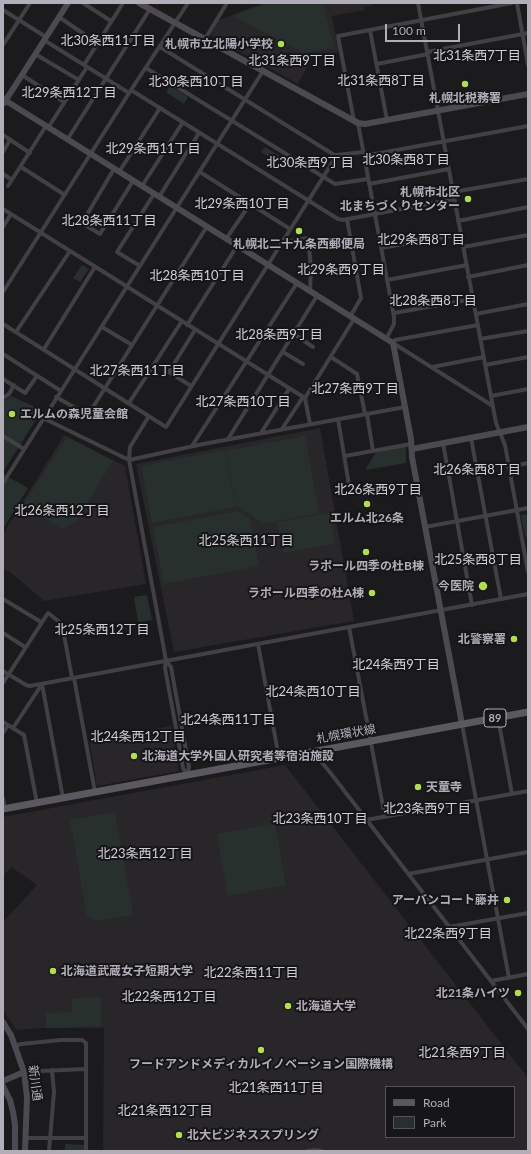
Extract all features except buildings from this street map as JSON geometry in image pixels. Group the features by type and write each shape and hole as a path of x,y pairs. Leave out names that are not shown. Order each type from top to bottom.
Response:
{"main road":[{"name":"札幌環状線","path":"4,809 528,712"}],"street":[{"path":"3,45 30,3"},
{"path":"68,3 4,101 493,406"},
{"path":"83,3 111,21"},
{"path":"8,186 79,80 97,43 123,3"},
{"path":"139,3 356,123 365,124 528,94"},
{"path":"3,292 188,3"},
{"path":"205,39 227,3"},
{"path":"418,3 496,423 505,445 516,510 526,552 528,572"},
{"path":"482,3 483,8"},
{"path":"386,339 394,324 394,313 364,154 338,36 512,3"},
{"path":"516,3 528,64"},
{"path":"67,140 150,9"},
{"path":"3,10 106,79 160,108 338,219 342,220 454,199"},
{"path":"59,17 97,43"},
{"path":"370,30 387,120"},
{"path":"377,64 528,33"},
{"path":"160,47 336,156 364,154 528,126"},
{"path":"35,54 79,80"},
{"path":"146,68 335,184 369,182 449,169"},
{"path":"3,484 56,397 102,327 263,71"},
{"path":"22,75 64,102"},
{"path":"133,181 100,234 82,223 160,108"},
{"path":"142,186 183,122"},
{"path":"140,266 118,252 199,133"},
{"path":"3,135 30,153"},
{"path":"3,152 10,140"},
{"path":"3,324 166,427 336,156"},
{"path":"21,167 65,195"},
{"path":"200,172 290,229"},
{"path":"3,174 12,180"},
{"path":"453,192 528,179"},
{"path":"226,239 250,204"},
{"path":"458,221 528,207"},
{"path":"3,209 304,398 310,424"},
{"path":"3,227 11,214"},
{"path":"282,429 330,357 352,318 361,298 347,219"},
{"path":"56,397 88,415 206,228"},
{"path":"381,248 461,234"},
{"path":"463,247 528,235"},
{"path":"281,243 308,238 311,268 310,292"},
{"path":"188,325 237,246"},
{"path":"16,332 70,251"},
{"path":"387,280 467,265"},
{"path":"468,277 528,266"},
{"path":"44,349 95,267"},
{"path":"192,446 297,284"},
{"path":"228,439 269,376 317,296"},
{"path":"394,313 473,299"},
{"path":"476,314 528,304"},
{"path":"129,403 182,321"},
{"path":"393,343 395,340 478,325"},
{"path":"102,327 132,346"},
{"path":"191,386 169,372 195,330"},
{"path":"480,339 528,331"},
{"path":"294,334 313,347"},
{"path":"393,343 412,446 412,457 509,978"},
{"path":"283,352 303,364"},
{"path":"3,354 61,391"},
{"path":"330,357 357,374 373,451"},
{"path":"432,368 484,357"},
{"path":"485,365 528,357"},
{"path":"3,379 25,393 37,376"},
{"path":"3,398 8,394 14,385"},
{"path":"260,433 289,389"},
{"path":"491,396 528,389"},
{"path":"43,418 129,460 228,439 405,407"},
{"path":"149,416 130,447 129,460 166,661 165,668 183,768 187,775"},
{"path":"338,419 349,485"},
{"path":"345,456 373,451 443,443 528,428"},
{"path":"3,436 24,449"},
{"path":"470,438 501,599"},
{"path":"443,443 472,604"},
{"path":"508,467 528,463"},
{"path":"425,527 528,508"},
{"path":"3,671 30,686 528,594"},
{"path":"3,599 41,622"},
{"path":"3,683 48,613 62,624 95,792"},
{"path":"349,627 385,817"},
{"path":"3,633 26,647"},
{"path":"258,644 279,758"},
{"path":"13,728 42,684"},
{"path":"42,684 63,798"},
{"path":"498,718 512,794"},
{"path":"3,722 24,735 37,803"},
{"path":"3,733 8,725"},
{"path":"316,751 319,758 366,820 528,1029"},
{"path":"366,820 528,791"},
{"path":"3,798 4,809"},
{"path":"408,874 528,852"},
{"path":"449,927 528,913"},
{"path":"491,981 528,974"},
{"name":"新川通","path":"3,1022 11,1036 25,1075 27,1096 25,1151"},
{"path":"15,1046 21,1044 61,1040 82,1040 86,1043 86,1151"},
{"path":"3,1081 41,1071 86,1069"},
{"path":"49,1151 54,1092 52,1070"},
{"path":"3,1086 10,1100 13,1112 15,1125 15,1151"},
{"path":"26,1138 85,1138"},
{"path":"307,1151 322,1151"}],"shaded area":[{"name":"札幌市立北陽小学校","path":"264,3 372,3 373,5 364,7 365,10 332,16 339,52 312,58 298,84 211,36 219,20"},
{"path":"320,428 354,621 174,652 136,464"},
{"path":"64,435 125,466 146,584 44,601 10,572 3,568 3,534"},
{"name":"北海道大学外国人研究者等宿泊施設","path":"171,726 179,771 97,786 89,740"},
{"name":"北海道大学","path":"285,765 528,1078 528,1151 103,1151 104,1028 43,1028 16,1030 3,1010 3,922 37,885 11,867 5,874 3,872 3,817"}],"green space":[{"path":"267,3 323,3 334,48 304,53 233,16"},
{"path":"170,86 188,97 184,104 166,92"},
{"path":"265,147 280,156 276,161 261,152"},
{"path":"82,265 89,269 80,282 73,278"},
{"path":"11,396 42,410 3,472 3,402"},
{"path":"305,436 319,513 263,524 236,505 226,451"},
{"path":"67,437 113,461 76,521 62,529 23,505"},
{"path":"406,446 406,463 365,470 376,452"},
{"path":"225,450 236,507 152,523 141,466"},
{"path":"3,474 28,488 3,529"},
{"path":"238,511 250,518 259,566 164,584 153,527"},
{"path":"329,513 335,544 283,553 277,522"},
{"path":"528,514 528,537 525,537 521,515"},
{"path":"147,595 152,620 138,622 134,597"},
{"path":"115,812 133,915 95,921 87,916 70,820"},
{"path":"275,823 286,885 228,896 217,834"},
{"path":"101,997 101,1026 46,1028 46,1013 72,1012 72,998"},
{"path":"65,1144 84,1145 84,1151 65,1151"}],"place":[{"name":"札幌市立北陽小学校","path":"281,44"},
{"name":"札幌北税務署","path":"465,84"},
{"name":"札幌市北区 北まちづくりセンター","path":"468,199"},
{"name":"札幌北二十九条西郵便局","path":"299,231"},
{"name":"エルムの森児童会館","path":"12,414"},
{"name":"エルム北26条","path":"367,504"},
{"name":"ラポール四季の杜B棟","path":"366,552"},
{"name":"今医院","path":"483,586"},
{"name":"ラポール四季の杜A棟","path":"372,593"},
{"name":"北警察署","path":"514,639"},
{"name":"北海道大学外国人研究者等宿泊施設","path":"134,756"},
{"name":"天童寺","path":"418,787"},
{"name":"アーバンコート藤井","path":"507,900"},
{"name":"北海道武蔵女子短期大学","path":"53,971"},
{"name":"北21条ハイツ","path":"518,993"},
{"name":"北海道大学","path":"288,1006"},
{"name":"フードアンドメディカルイノベーション国際機構","path":"261,1050"},
{"name":"北大ビジネススプリング","path":"179,1135"}],"district":[{"name":"北30条西11丁目","path":"108,41"},
{"name":"北31条西7丁目","path":"477,56"},
{"name":"北31条西9丁目","path":"292,61"},
{"name":"北31条西8丁目","path":"381,81"},
{"name":"北30条西10丁目","path":"196,82"},
{"name":"北29条西12丁目","path":"69,93"},
{"name":"北29条西11丁目","path":"153,149"},
{"name":"北30条西8丁目","path":"406,160"},
{"name":"北30条西9丁目","path":"310,163"},
{"name":"北29条西10丁目","path":"242,204"},
{"name":"北28条西11丁目","path":"109,221"},
{"name":"北29条西8丁目","path":"421,240"},
{"name":"北29条西9丁目","path":"341,270"},
{"name":"北28条西10丁目","path":"197,276"},
{"name":"北28条西8丁目","path":"433,301"},
{"name":"北28条西9丁目","path":"279,335"},
{"name":"北27条西11丁目","path":"137,371"},
{"name":"北27条西9丁目","path":"355,389"},
{"name":"北27条西10丁目","path":"243,402"},
{"name":"北26条西8丁目","path":"477,470"},
{"name":"北26条西9丁目","path":"378,490"},
{"name":"北26条西12丁目","path":"62,511"},
{"name":"北25条西11丁目","path":"246,541"},
{"name":"北25条西8丁目","path":"478,560"},
{"name":"北25条西12丁目","path":"102,630"},
{"name":"北24条西9丁目","path":"396,665"},
{"name":"北24条西10丁目","path":"313,692"},
{"name":"北24条西11丁目","path":"228,720"},
{"name":"北24条西12丁目","path":"138,737"},
{"name":"北23条西9丁目","path":"427,809"},
{"name":"北23条西10丁目","path":"320,819"},
{"name":"北23条西12丁目","path":"145,854"},
{"name":"北22条西9丁目","path":"448,934"},
{"name":"北22条西11丁目","path":"251,973"},
{"name":"北22条西12丁目","path":"169,997"},
{"name":"北21条西9丁目","path":"462,1053"},
{"name":"北21条西11丁目","path":"276,1088"},
{"name":"北21条西12丁目","path":"165,1111"}]}
